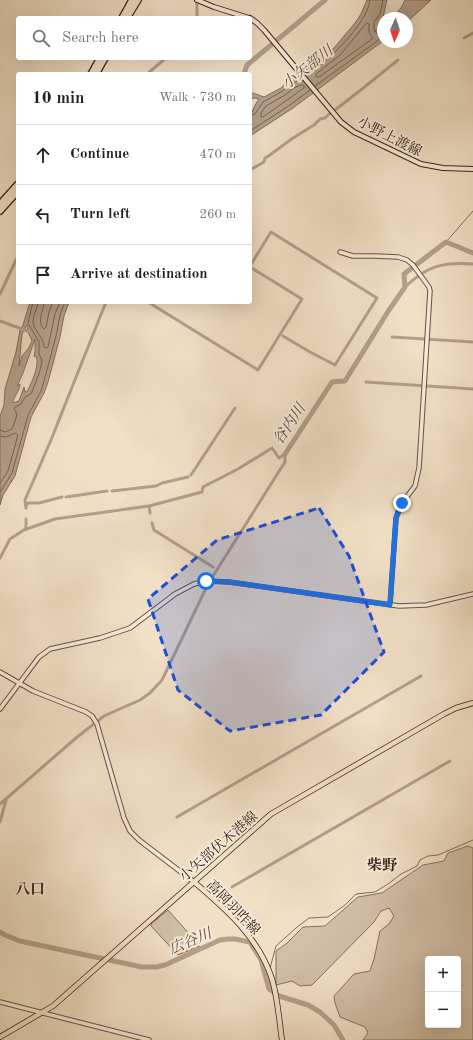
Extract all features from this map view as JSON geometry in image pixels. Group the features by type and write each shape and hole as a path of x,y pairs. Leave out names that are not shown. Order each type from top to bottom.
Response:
{"highway":[{"path":"123,16 132,0"},
{"path":"129,16 138,0"},
{"path":"92,72 99,60"},
{"path":"97,72 104,60"},
{"path":"0,204 16,186"},
{"path":"0,212 16,193"}],"main road":[{"name":"小野上渡線","path":"197,0 243,16"},
{"name":"小野上渡線","path":"252,19 264,30 341,122 354,132 421,164 443,168 473,169"},
{"name":"小矢部伏木港線","path":"0,1037 43,1013 109,958 267,817 444,714 456,708 473,703"},
{"name":"高岡羽咋線","path":"194,882 213,898 244,930 262,954 272,979 277,1000 282,1040"}],"street":[{"path":"340,252 353,256 398,257 407,260 414,266 429,287 430,291 419,468 415,486 399,508 396,518 390,605"},
{"path":"0,710 38,657 50,649 100,638 130,628 179,592 194,584 206,581 229,582 390,605 426,605 473,594"},
{"path":"0,672 18,683 86,712 92,716 96,722 124,818 129,828 139,840 194,882"},
{"path":"0,1002 149,1040"}],"highlighted area":[{"path":"319,508 349,556 384,652 321,715 230,731 178,690 148,599 217,540"}],"shaded area":[{"path":"468,846 473,848 473,1040 363,1040 368,1033 365,1027 340,1017 334,996 354,974 370,971 380,931 389,924 394,916 389,908 381,911 374,922 312,985 300,986 292,981 276,985 276,951 287,943 303,927 325,926 358,897 382,893 423,865 444,861 448,853"},
{"path":"168,910 200,946 178,955 151,926 151,924"}],"water":[{"path":"367,0 387,0 384,12 377,12 377,30 374,32 377,30 377,45 293,108 252,135 252,113 259,99 252,98 252,93 264,97 281,88 289,80 297,77 334,48 355,23"},
{"path":"405,0 431,0 413,16 413,12 397,12"},
{"path":"29,304 68,304 48,382 44,393 31,417 15,476 3,495 0,505 0,416 4,405 5,389 16,352 20,330","holes":["27,325 27,330 32,341 22,356 19,366 22,334","35,339 34,356 37,358 37,367 27,392 25,392 24,387 19,401 13,403 20,384 17,386"]}],"waterway":[{"path":"197,0 197,16"},
{"path":"245,72 247,65 325,0"},
{"path":"464,38 473,33"},
{"path":"149,72 164,60"},
{"path":"335,110 398,60"},
{"path":"267,157 329,114"},
{"path":"252,169 264,162 265,158"},
{"path":"446,242 473,211"},
{"path":"252,263 271,232 377,298 335,365 283,336"},
{"name":"谷内川","path":"285,454 332,382 345,381 405,287 404,274 446,242 473,253"},
{"path":"0,294 16,260"},
{"path":"405,287 421,274 436,267 452,264 473,264"},
{"path":"151,304 258,370 302,299 252,268"},
{"path":"26,508 25,500 51,440 105,304"},
{"path":"0,321 30,332"},
{"path":"392,337 473,342"},
{"path":"366,382 473,389"},
{"path":"191,475 235,408"},
{"name":"谷内川","path":"0,558 10,539 24,530 55,519 149,506 202,492 203,487 238,469 272,448 279,458 285,454"},
{"path":"0,804 76,738 104,716 140,700 150,693 162,680 208,584 285,462 285,454"},
{"path":"112,491 156,486 162,483 188,477"},
{"path":"66,497 107,491"},
{"path":"26,506 28,503 39,503 62,497"},
{"name":"谷内川","path":"149,506 150,513"},
{"path":"26,519 26,529"},
{"path":"152,523 154,530 213,567"},
{"path":"177,817 421,676"},
{"path":"232,887 450,761"},
{"path":"0,822 6,800"},
{"path":"270,968 276,946 309,918 328,917 345,905 356,894 375,892 401,874 417,866 420,860 428,856 438,855 473,840"},
{"name":"広谷川","path":"0,932 20,941 142,967 156,967 165,965 220,940 235,939 250,942 261,960 269,989 279,996 308,1005 320,1012 334,1025 343,1040"}],"district":[{"name":"柴野","path":"382,865"},
{"name":"八口","path":"30,889"}],"route":[{"path":"206,581 229,582 390,605 394,567 396,518 402,503"}],"water label":[{"name":"小矢部川","path":"307,67"}]}
